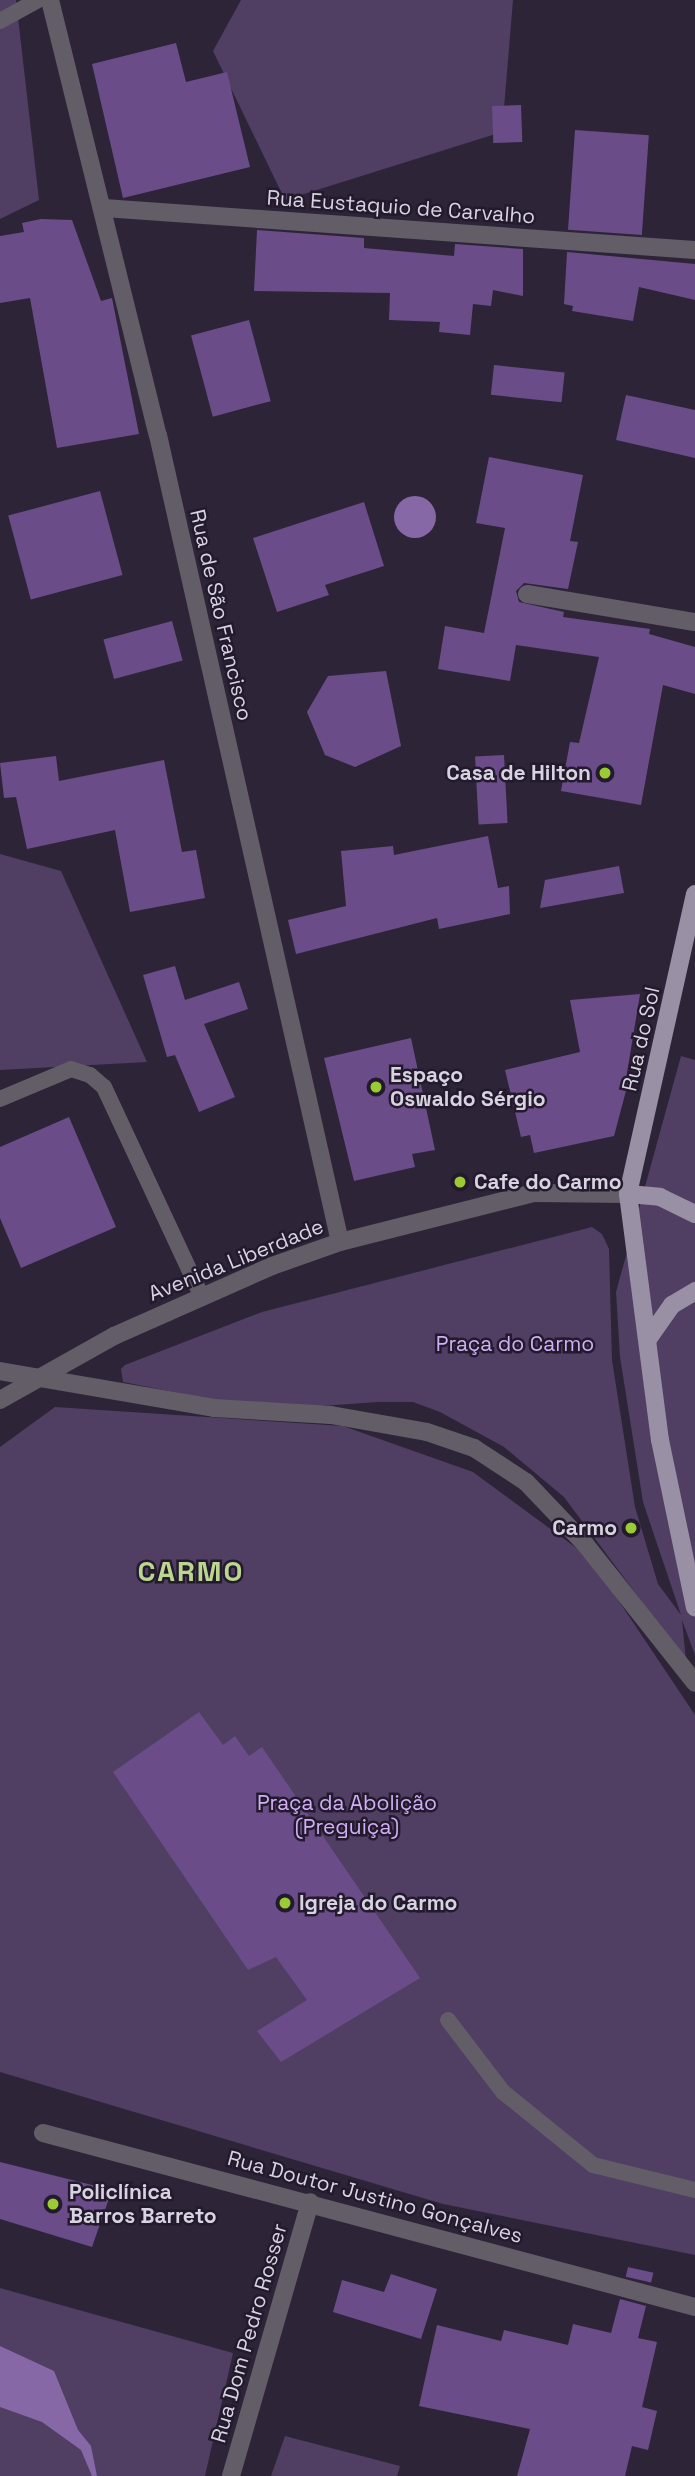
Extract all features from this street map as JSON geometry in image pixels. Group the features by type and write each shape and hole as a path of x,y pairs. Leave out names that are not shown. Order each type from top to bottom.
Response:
{"main road":[{"name":"Rua do Sol","path":"628,1194 695,894"},
{"path":"695,1214 660,1197 628,1194 660,1440 695,1606"},
{"path":"648,1339 672,1305 695,1291"}],"street":[{"name":"Rua de São Francisco","path":"50,0 104,208 341,1242"},
{"name":"Rua Eustaquio de Carvalho","path":"104,208 695,250"},
{"path":"527,594 695,622"},
{"name":"Avenida Liberdade","path":"0,1400 31,1379 202,1297 341,1242 534,1193 628,1194"},
{"path":"0,1371 31,1379 214,1408 331,1415 427,1433 474,1448 526,1482 560,1518 695,1683"},
{"name":"Rua Doutor Justino Gonçalves","path":"43,2133 310,2202 695,2307"},
{"name":"Rua Dom Pedro Rosser","path":"231,2476 310,2202"}],"lane":[{"path":"0,21 38,0"},
{"path":"0,1099 71,1069 90,1075 104,1087 202,1297"},
{"path":"448,2020 503,2092 593,2165 695,2190"}],"green space":[{"path":"0,0 16,0 39,200 0,219"},
{"path":"241,0 513,0 502,132 285,200 213,51"},
{"path":"0,854 61,871 147,1062 0,1070"},
{"name":"Praça do Carmo","path":"681,1056 695,1060 695,1655 682,1620 686,1661 564,1497 504,1447 440,1412 413,1402 265,1410 123,1382 121,1369 125,1365 262,1312 592,1227 602,1234 609,1249 612,1360 635,1507 658,1584 681,1615 643,1502 620,1357 616,1292"},
{"name":"Praça da Abolição (Preguiça)","path":"55,1407 343,1426 473,1472 590,1558 695,1715 695,2255 443,2204 0,2072 0,1447"},
{"path":"0,2288 233,2353 205,2476 0,2476"},
{"path":"285,2436 400,2466 397,2476 271,2476"}],"shaded area":[{"path":"415,496 430,502 436,517 430,532 415,538 400,532 394,517 400,502"},
{"path":"0,2346 54,2371 78,2430 91,2446 97,2476 92,2476 81,2450 42,2422 0,2407"}],"building":[{"path":"176,43 186,82 227,72 250,167 123,198 92,64"},
{"path":"521,105 522,142 493,143 492,106"},
{"path":"575,130 649,135 642,235 568,230"},
{"path":"41,219 72,220 101,301 112,298 139,434 57,448 30,298 0,303 0,236 24,232 22,223"},
{"path":"257,230 364,238 364,248 454,256 455,244 523,249 523,296 493,290 491,306 473,304 470,335 439,332 440,322 389,320 390,293 254,291"},
{"path":"567,252 695,264 695,300 639,287 633,321 572,311 573,306 564,304"},
{"path":"249,320 271,401 213,417 191,336"},
{"path":"494,365 565,372 561,402 491,395"},
{"path":"626,395 695,410 695,458 616,440"},
{"path":"489,457 583,475 570,541 578,542 568,589 524,583 516,591 519,602 564,612 563,617 650,629 649,634 695,647 695,694 663,685 641,805 561,791 570,742 579,743 599,657 516,645 510,681 438,669 445,626 484,633 505,528 476,523"},
{"path":"100,491 123,575 31,600 8,516"},
{"path":"364,502 384,566 325,585 329,595 277,612 253,538"},
{"path":"172,621 183,661 114,679 103,639"},
{"path":"386,671 401,746 355,767 325,755 307,712 328,676"},
{"path":"504,755 508,823 479,824 475,757"},
{"path":"56,756 59,781 164,760 182,852 196,850 205,898 130,912 115,830 27,849 16,797 4,798 0,763"},
{"path":"488,836 498,888 509,886 510,914 439,929 437,918 296,954 288,920 346,906 341,851 393,846 394,855"},
{"path":"619,866 624,893 540,908 545,880"},
{"path":"175,966 185,1000 239,982 248,1009 204,1024 235,1097 199,1112 175,1055 167,1057 143,975"},
{"path":"640,994 627,1073 631,1072 614,1136 534,1153 530,1135 521,1137 505,1070 580,1052 570,1000"},
{"name":"Espaço Oswaldo Sérgio","path":"411,1038 435,1150 412,1154 415,1167 354,1181 324,1058"},
{"path":"69,1117 116,1227 21,1268 0,1218 0,1147"},
{"name":"Igreja do Carmo","path":"199,1712 223,1745 235,1736 249,1756 262,1747 420,1978 281,2062 257,2031 307,2000 276,1957 248,1970 113,1772"},
{"name":"Policlínica Barros Barreto","path":"0,2162 112,2190 92,2247 0,2219"},
{"path":"628,2267 653,2273 651,2283 626,2277"},
{"path":"391,2274 437,2289 421,2339 333,2312 342,2280 384,2292"},
{"path":"620,2299 646,2306 638,2338 657,2342 642,2407 657,2411 648,2450 632,2446 625,2476 517,2476 530,2429 419,2406 437,2325 501,2341 504,2330 568,2345 573,2324 611,2333"}],"place":[{"name":"Casa de Hilton","path":"605,773"},
{"name":"Espaço Oswaldo Sérgio","path":"376,1087"},
{"name":"Cafe do Carmo","path":"460,1182"},
{"name":"Carmo","path":"631,1528"},
{"name":"Igreja do Carmo","path":"285,1903"},
{"name":"Policlínica Barros Barreto","path":"53,2204"}],"district":[{"name":"CARMO","path":"191,1571"}]}
